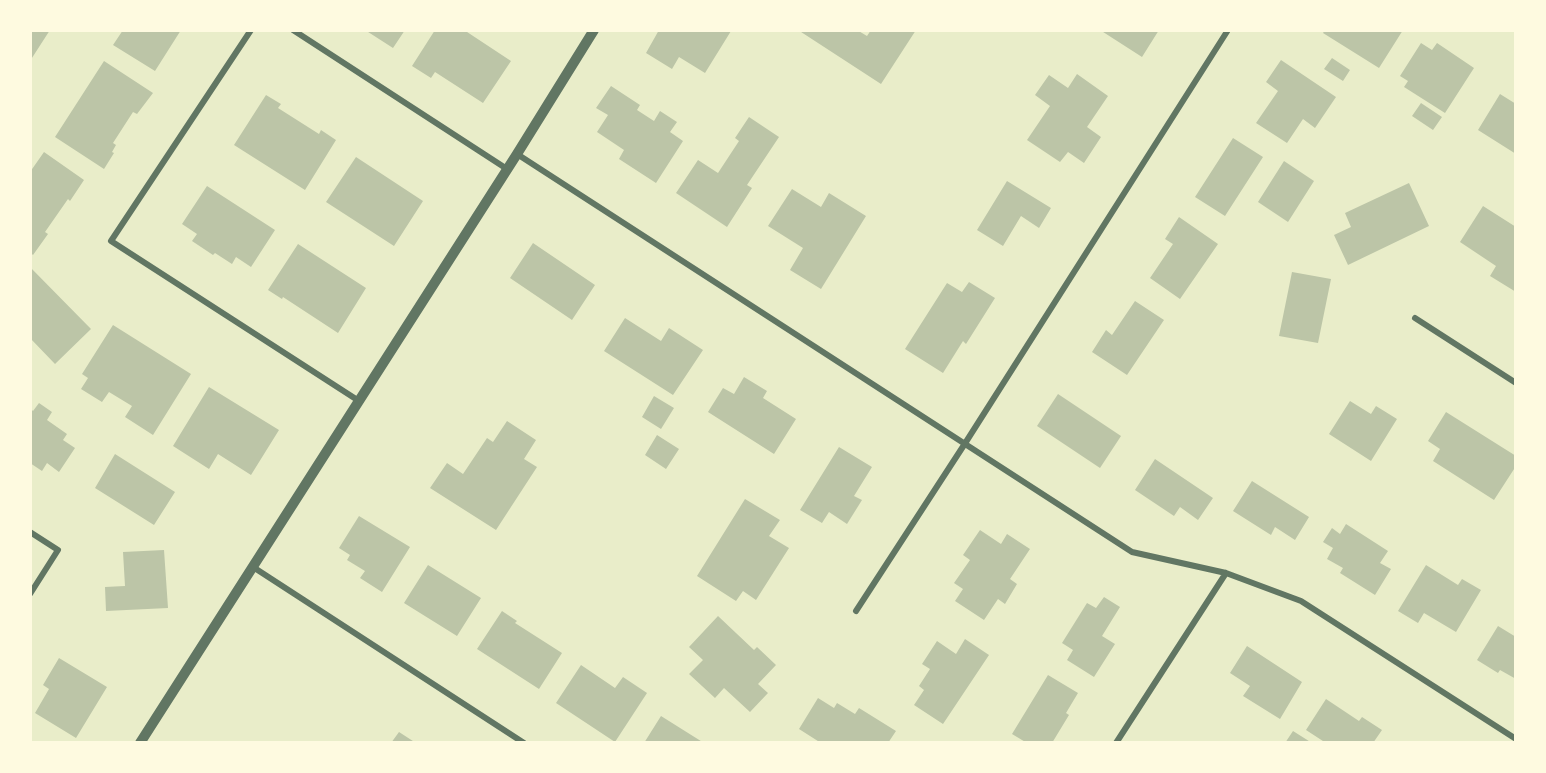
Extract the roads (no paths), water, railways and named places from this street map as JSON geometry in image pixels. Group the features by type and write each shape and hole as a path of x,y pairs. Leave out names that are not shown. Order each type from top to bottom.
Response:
{"street":[{"path":"251,30 111,241 359,401"},
{"path":"293,30 507,169"},
{"path":"140,743 594,30"},
{"path":"856,611 964,446 1228,30"},
{"path":"517,154 964,446 1132,552 1226,573 1301,601 1516,739"},
{"path":"1415,318 1516,383"},
{"path":"30,532 58,550 30,594"},
{"path":"253,567 524,743"},
{"path":"1116,743 1226,573"}]}
